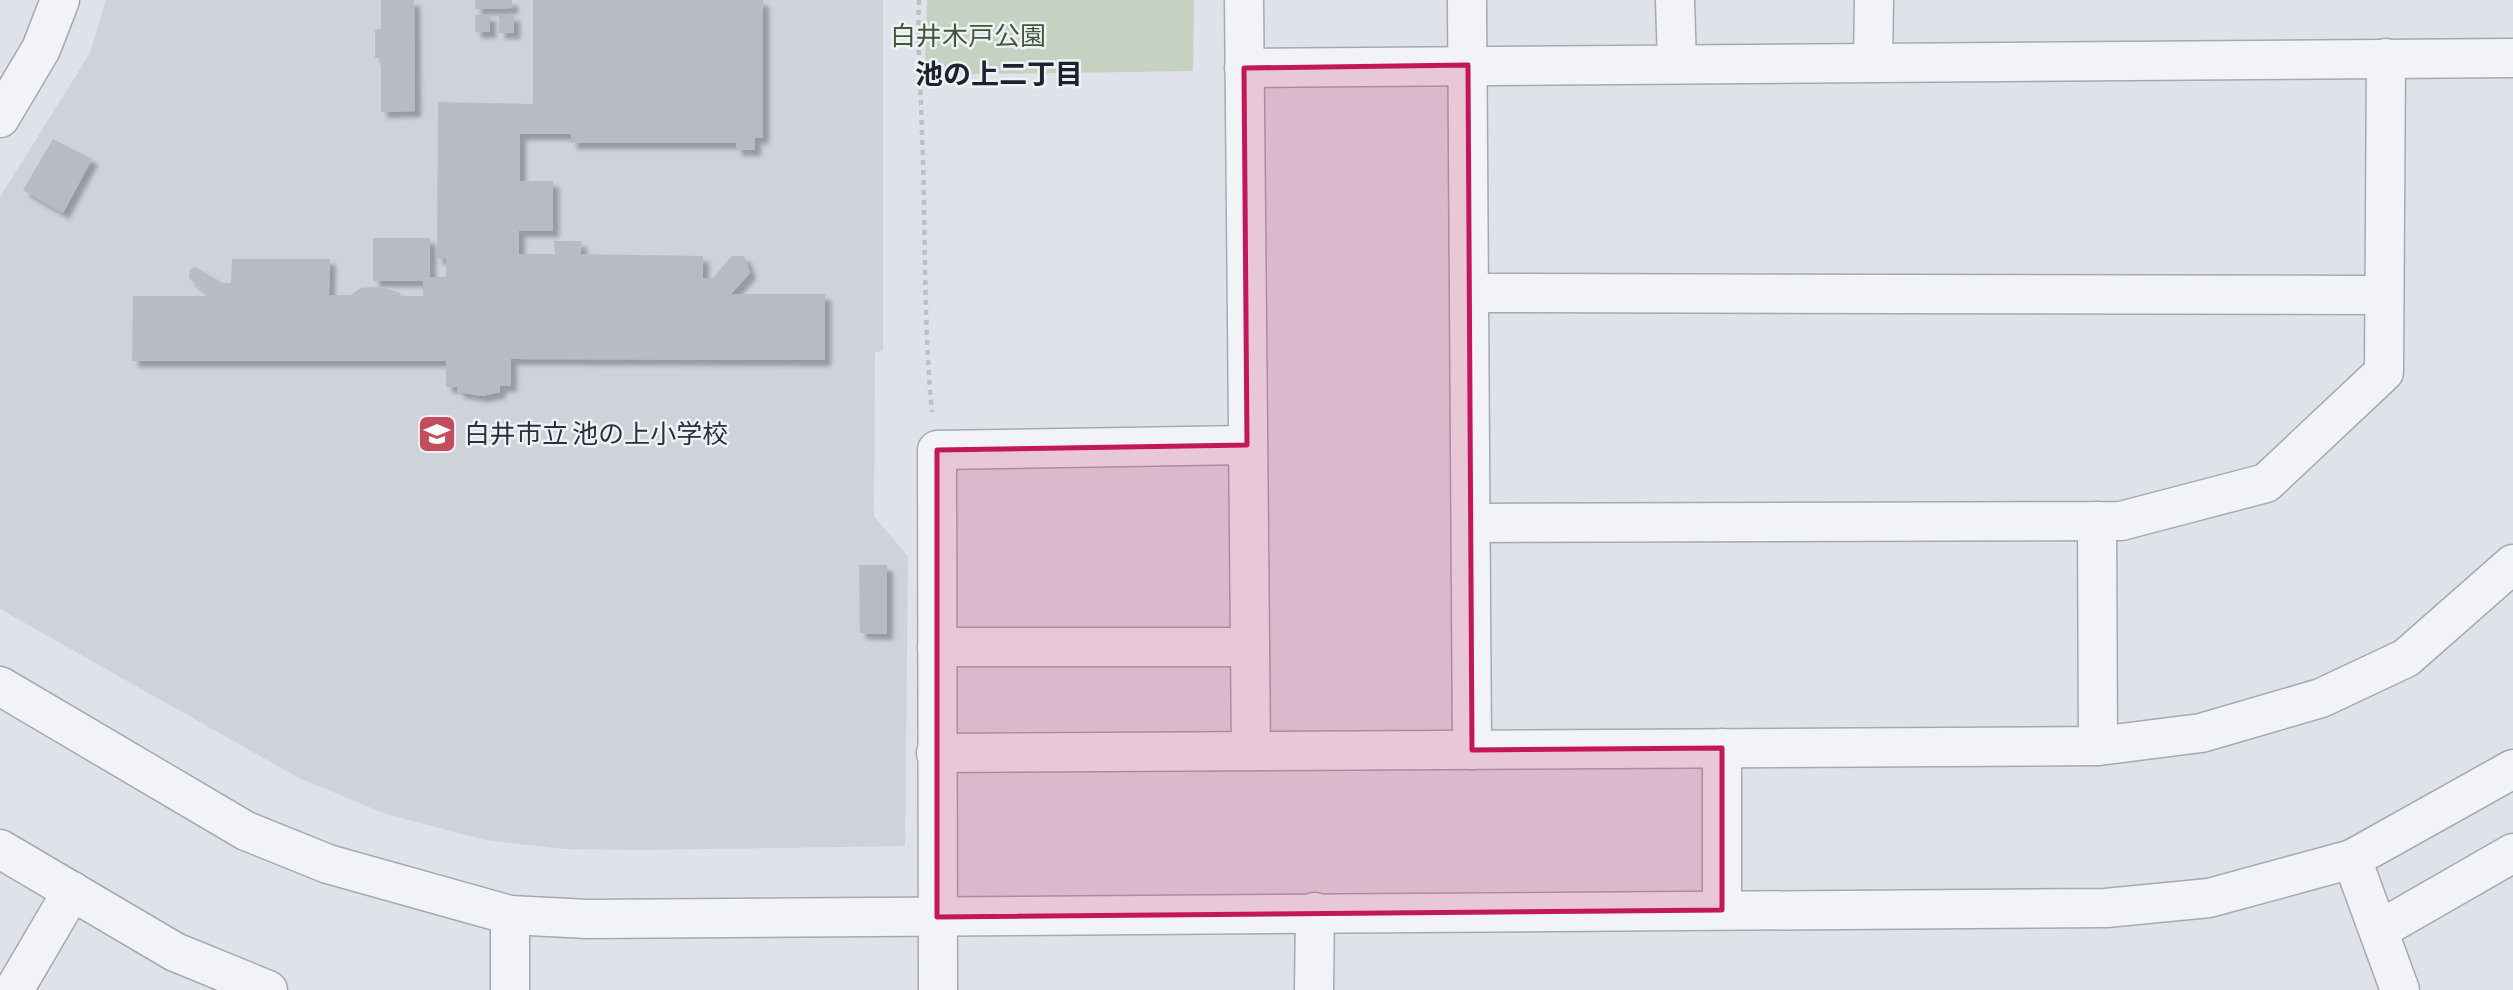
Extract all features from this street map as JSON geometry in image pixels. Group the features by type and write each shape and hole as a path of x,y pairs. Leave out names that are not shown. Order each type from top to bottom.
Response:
{"street":[{"path":"0,118 41,49 60,0"},
{"path":"1244,0 1251,751"},
{"path":"1468,0 1472,750"},
{"path":"1675,0 1676,64"},
{"path":"1873,62 1874,0"},
{"path":"1471,523 2121,521 2266,483 2384,372 2386,58"},
{"path":"1244,68 2513,58"},
{"path":"1470,293 2384,295"},
{"path":"938,990 937,450 1247,445"},
{"path":"2097,521 2098,746"},
{"path":"936,753 2098,746 2201,733 2320,698 2406,658 2513,564"},
{"path":"937,647 1250,647"},
{"path":"0,686 246,831 327,864 510,915 588,919 2106,908 2209,898 2352,859 2513,769"},
{"path":"1722,748 1722,910"},
{"path":"0,849 175,953 268,990"},
{"path":"2379,930 2513,853"},
{"path":"2352,859 2400,990"},
{"path":"14,990 72,891"},
{"path":"1314,990 1315,912"},
{"path":"510,915 510,990"}],"path":[{"path":"919,0 916,46 922,133 927,363 937,450"}],"highlighted area":[{"path":"1468,65 1472,750 1722,748 1722,910 937,917 937,450 1247,445 1244,68"}],"shaded area":[{"name":"白井市立 池の上小学校","path":"106,0 883,0 883,351 875,352 874,516 908,557 905,846 563,849 485,840 386,814 299,778 0,609 0,197 90,53"}],"green space":[{"name":"白井木戸公園","path":"927,0 1194,0 1193,71 925,75"}],"building":[{"path":"381,0 414,0 415,111 381,112 381,58 375,58 375,30 381,29"},
{"path":"475,0 512,0 512,8 475,9"},
{"path":"533,0 763,0 763,138 755,138 755,150 736,150 736,143 571,143 571,134 520,134 520,181 553,181 553,231 519,231 519,254 555,254 554,241 581,241 581,254 703,256 703,278 713,278 732,256 744,256 750,273 731,294 825,294 825,360 511,359 511,386 500,386 500,392 482,396 458,392 457,387 446,387 446,361 132,361 133,296 210,296 189,278 190,269 196,267 222,283 231,283 232,259 330,259 329,295 351,295 361,288 373,287 386,288 400,293 400,296 423,296 423,281 373,281 373,238 430,238 430,277 446,277 446,259 437,259 438,102 533,104"},
{"path":"475,15 490,15 490,32 475,32"},
{"path":"499,15 514,15 514,33 499,33"},
{"path":"53,139 92,159 63,213 23,190"},
{"path":"859,565 887,565 887,634 860,633"}],"place":[{"name":"白井市立 池の上小学校","path":"437,434"}],"district":[{"name":"池の上二丁目","path":"999,74"}]}
